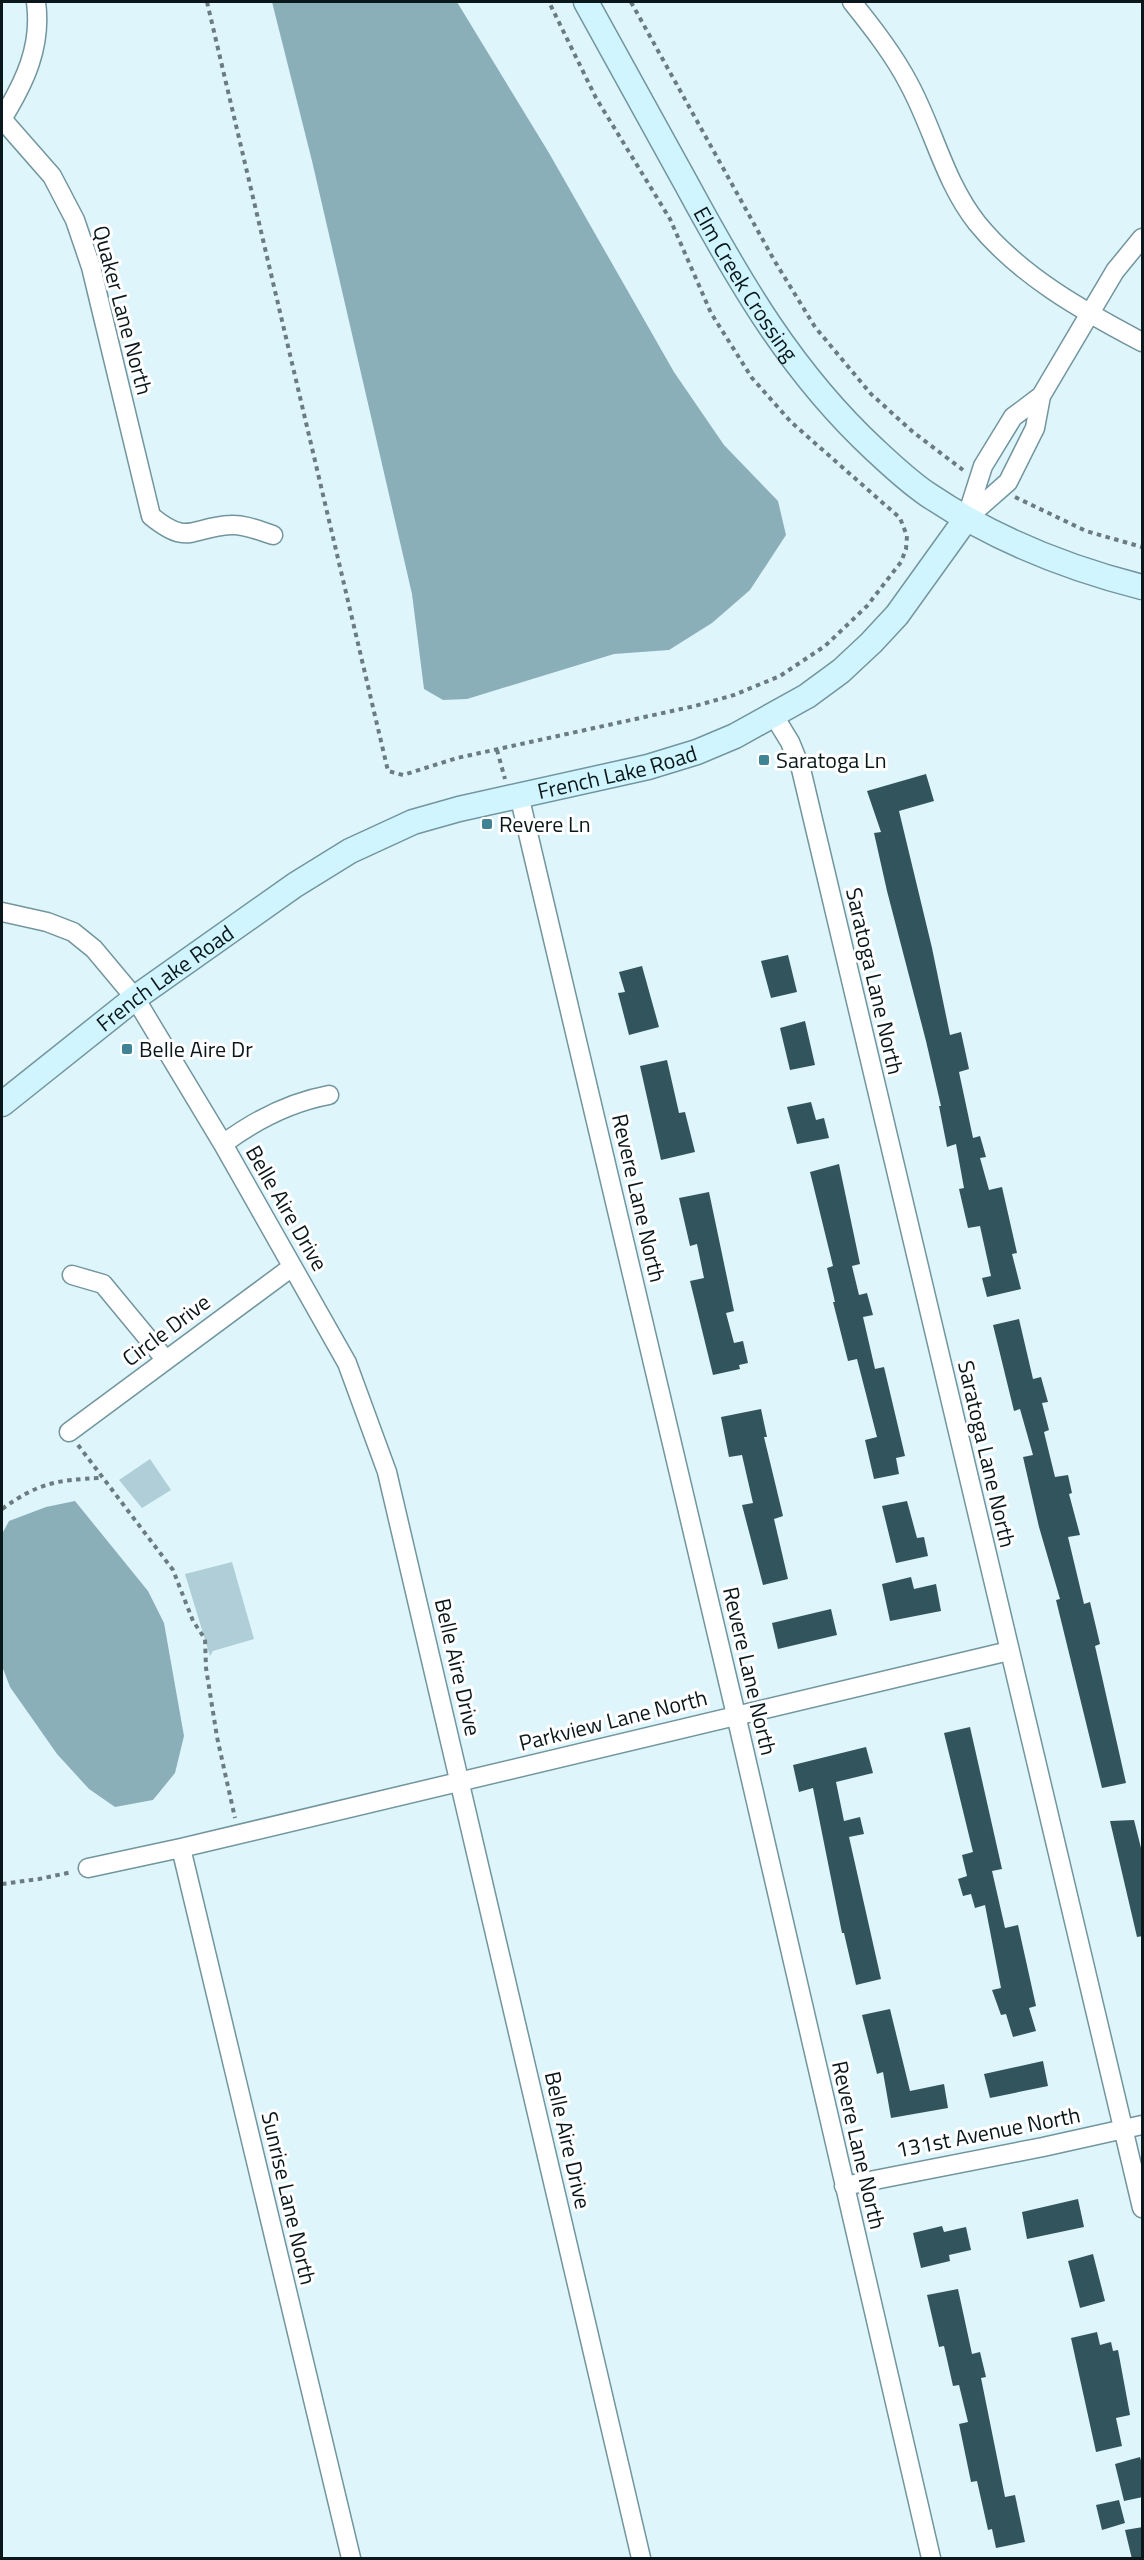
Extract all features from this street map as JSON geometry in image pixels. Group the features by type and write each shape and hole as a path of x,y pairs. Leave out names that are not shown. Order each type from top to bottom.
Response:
{"street":[{"name":"Quaker Lane North","path":"36,2 39,18 34,56 20,89 2,120 52,176 75,220 91,267 151,516 167,529 186,535 232,524 273,535"},
{"name":"Elm Creek Crossing","path":"586,2 735,273 794,361 838,413 885,459 924,492 966,519"},
{"path":"852,2 910,84 948,177 978,223 1021,266 1089,314 1143,342"},
{"path":"966,519 1008,482 1035,428 1041,396 1115,271 1143,238"},
{"path":"966,519 983,466 1013,417 1041,396"},
{"path":"966,519 1066,564 1143,587"},
{"name":"French Lake Road","path":"2,1104 135,998 295,885 350,851 413,822 514,796 648,767 677,758 735,736 807,696 841,671 871,644 925,579 940,552 966,519"},
{"name":"Saratoga Lane North","path":"774,716 790,742 801,770 1008,1651 1143,2208"},
{"name":"Revere Lane North","path":"514,796 736,1715 931,2559"},
{"name":"Belle Aire Drive","path":"2,912 46,922 73,932 94,949 135,998 223,1144 347,1363 387,1472 641,2559"},
{"path":"223,1144 244,1128 305,1100 329,1095"},
{"name":"Circle Drive","path":"69,1432 292,1267"},
{"path":"72,1275 103,1284 165,1359"},
{"name":"Parkview Lane North","path":"88,1868 181,1848 1008,1651"},
{"name":"Sunrise Lane North","path":"181,1848 351,2559"},
{"name":"131st Avenue North","path":"844,2186 1143,2125"}],"path":[{"path":"207,2 388,771 403,775 457,758 695,706 734,695 780,676 825,646 867,606 901,562 907,536 900,518 891,508 791,422 752,378 711,313 670,219 596,98 549,2"},
{"path":"631,2 774,260 815,327 871,394 913,432 959,467"},
{"path":"1017,498 1086,531 1143,547"},
{"path":"497,750 514,796"},
{"path":"69,1432 101,1478 173,1570 193,1621 205,1639 206,1668 217,1737 239,1833"},
{"path":"2,1509 26,1491 63,1479 101,1478"},
{"path":"2,1884 39,1879 88,1868"}],"shaded area":[{"path":"272,2 457,2 549,153 674,372 724,445 778,501 786,535 750,590 712,623 669,650 614,654 467,699 443,700 424,689 412,594 312,161"},
{"path":"150,1459 171,1490 142,1508 119,1480"},
{"path":"75,1501 148,1591 164,1623 184,1736 175,1773 153,1800 115,1807 89,1789 57,1754 10,1687 2,1666 2,1534 9,1521 46,1507"},
{"path":"232,1562 254,1639 213,1651 210,1656 185,1574"}],"building":[{"path":"926,774 934,801 899,811 950,1035 961,1032 969,1069 959,1072 973,1138 980,1136 986,1157 980,1158 989,1190 1002,1187 1017,1253 1012,1254 1021,1289 987,1297 982,1278 991,1276 980,1226 968,1228 959,1189 964,1188 956,1144 947,1147 939,1106 941,1106 926,1041 874,833 881,832 867,791"},
{"path":"788,955 797,992 771,998 761,961"},
{"path":"642,966 659,1027 629,1035 618,993 625,992 619,972"},
{"path":"805,1021 815,1065 790,1070 780,1028"},
{"path":"667,1060 679,1113 685,1112 695,1152 661,1160 640,1066"},
{"path":"811,1102 816,1120 824,1118 829,1138 797,1144 787,1107"},
{"path":"839,1164 860,1264 852,1266 859,1295 867,1293 873,1315 863,1317 875,1369 884,1367 905,1456 896,1458 899,1474 874,1479 865,1440 877,1437 857,1359 848,1361 833,1302 835,1302 827,1268 833,1266 810,1172"},
{"path":"709,1192 734,1311 726,1313 734,1343 743,1341 748,1363 739,1365 740,1369 713,1375 690,1281 704,1278 697,1244 690,1246 679,1198"},
{"path":"1019,1319 1033,1379 1041,1377 1048,1402 1042,1403 1049,1430 1044,1432 1055,1477 1068,1475 1072,1493 1069,1494 1080,1535 1068,1537 1084,1604 1090,1602 1100,1644 1095,1646 1126,1783 1102,1788 1056,1600 1060,1599 1039,1527 1023,1457 1033,1455 1020,1409 1014,1411 993,1325"},
{"path":"761,1409 767,1437 764,1437 783,1516 774,1519 788,1579 763,1585 742,1505 753,1503 742,1455 729,1457 721,1417"},
{"path":"907,1501 917,1538 924,1537 928,1556 896,1563 882,1506"},
{"path":"911,1577 914,1589 936,1584 941,1611 890,1621 882,1584"},
{"path":"831,1609 837,1635 778,1649 772,1623"},
{"path":"970,1727 1002,1869 992,1871 1005,1928 1018,1925 1036,2006 1029,2008 1036,2031 1013,2037 1006,2014 1001,2015 992,1990 1001,1988 985,1905 975,1908 971,1894 963,1896 958,1879 967,1876 962,1855 973,1852 944,1733"},
{"path":"866,1747 873,1773 836,1782 844,1821 860,1817 864,1834 849,1837 881,1979 856,1985 844,1933 842,1933 813,1788 799,1792 793,1765"},
{"path":"1134,1820 1143,1856 1143,1936 1137,1937 1110,1821"},
{"path":"890,2009 910,2091 944,2084 948,2108 891,2118 883,2072 877,2074 862,2015"},
{"path":"1043,2061 1048,2086 990,2098 984,2074"},
{"path":"1078,2199 1084,2227 1027,2239 1022,2212"},
{"path":"942,2226 944,2232 966,2227 971,2250 949,2255 950,2261 921,2268 913,2233"},
{"path":"1093,2254 1105,2301 1080,2308 1068,2261"},
{"path":"958,2289 972,2354 980,2352 986,2377 981,2378 1005,2497 1015,2495 1025,2542 996,2548 992,2529 988,2530 977,2481 971,2482 959,2424 968,2422 959,2385 953,2386 944,2346 939,2347 927,2295"},
{"path":"1097,2332 1100,2345 1111,2342 1113,2351 1118,2350 1130,2415 1116,2418 1122,2446 1096,2452 1071,2338"},
{"path":"1140,2457 1143,2468 1143,2497 1124,2501 1115,2464"},
{"path":"1119,2500 1125,2523 1102,2530 1096,2505"},
{"path":"1143,2527 1143,2559 1132,2559 1125,2530"}],"place":[{"name":"Saratoga Ln","path":"764,760"},
{"name":"Revere Ln","path":"487,824"},
{"name":"Belle Aire Dr","path":"127,1049"}]}
